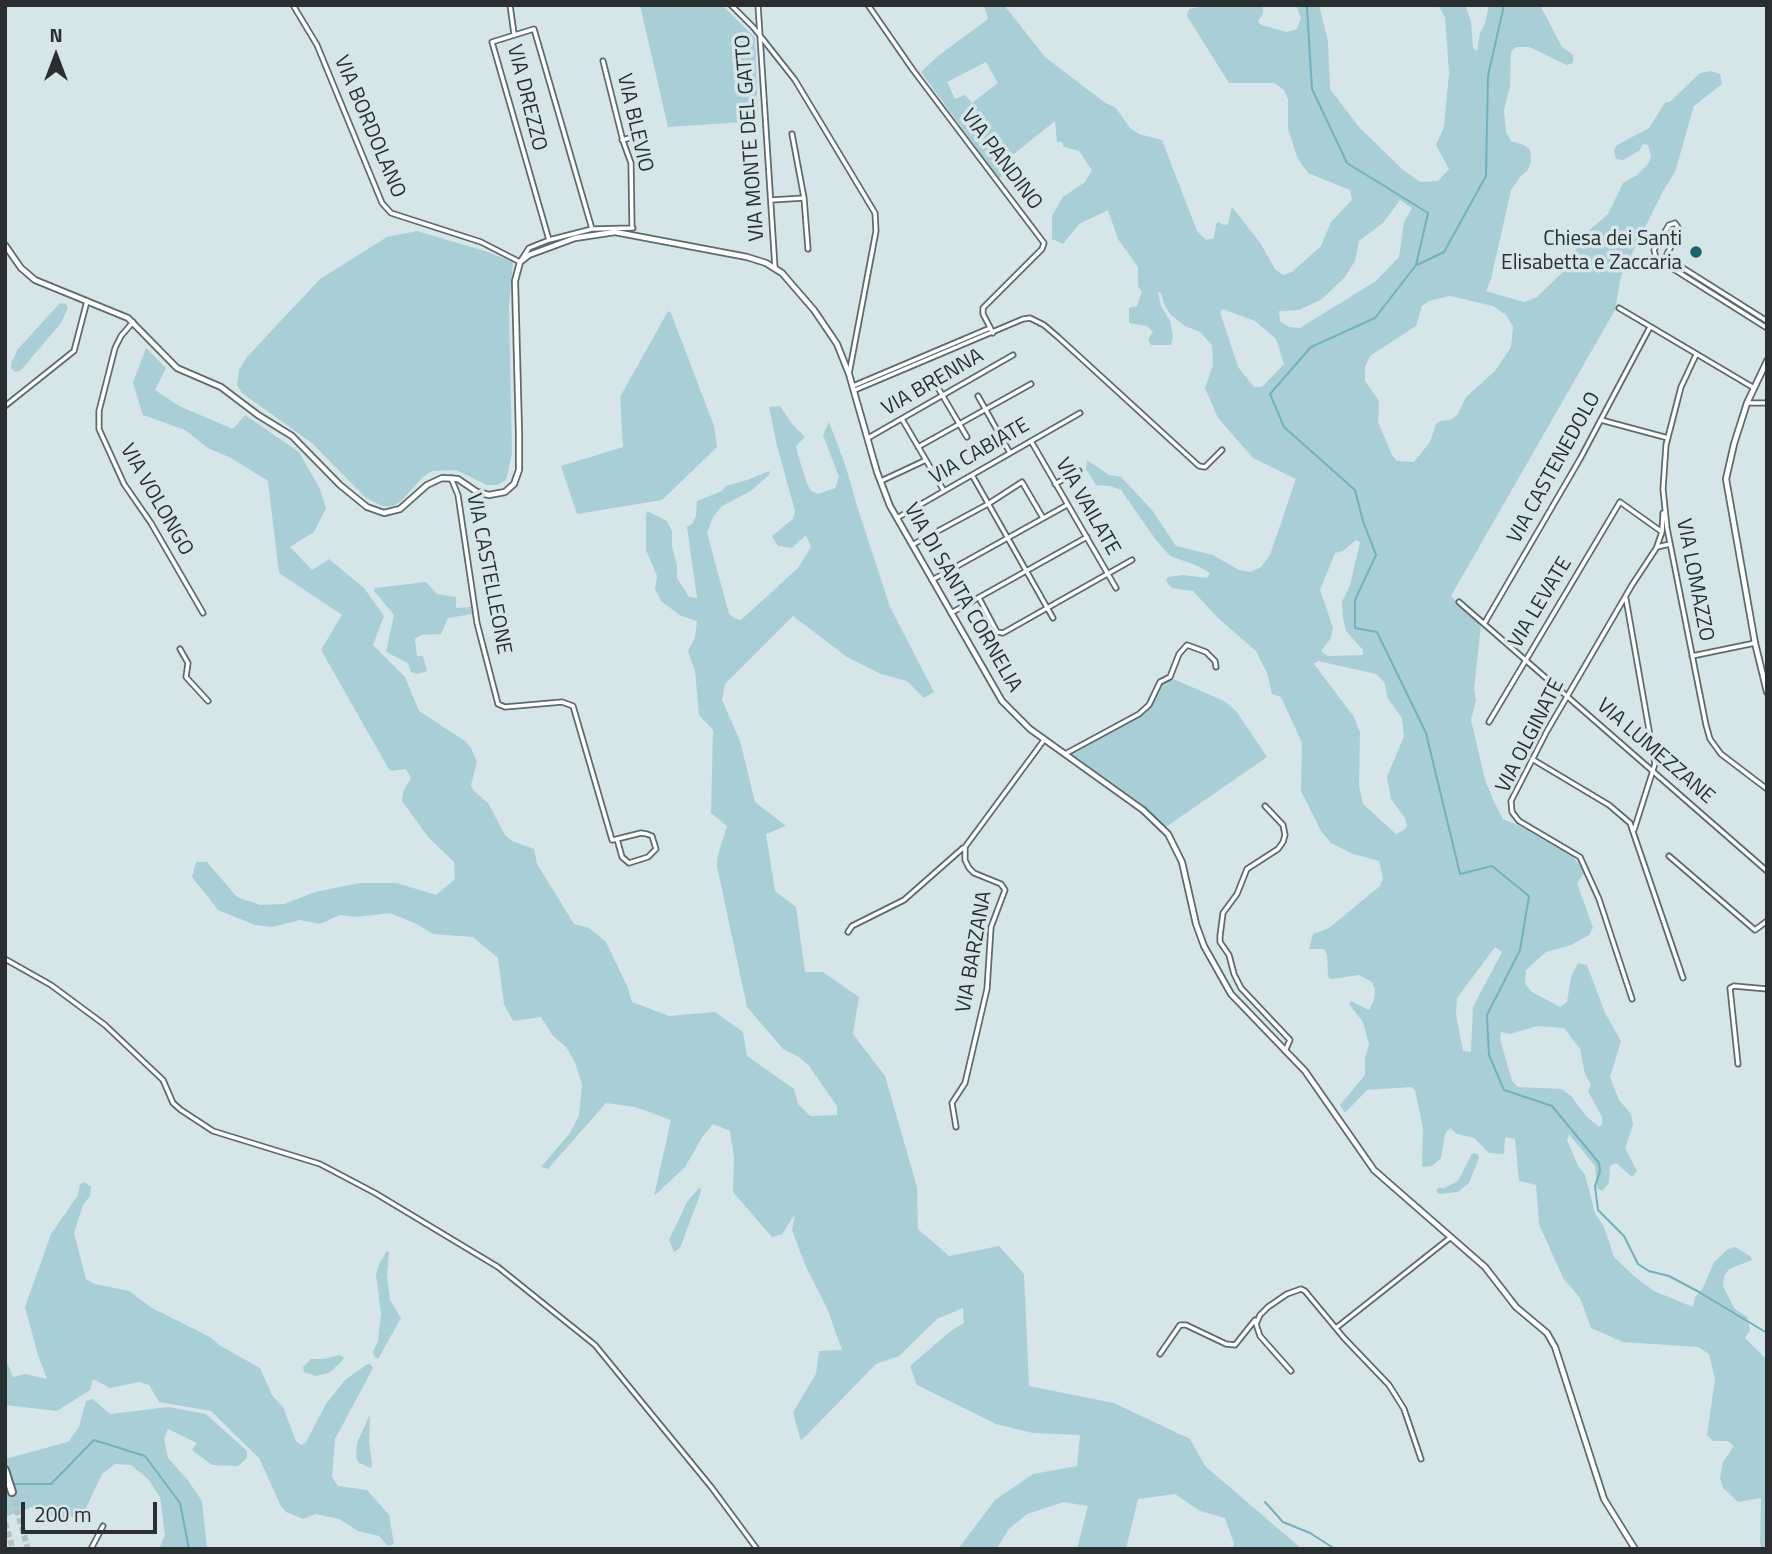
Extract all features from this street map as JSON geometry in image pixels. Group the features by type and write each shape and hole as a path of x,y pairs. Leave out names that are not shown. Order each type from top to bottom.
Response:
{"highway":[{"path":"5,1470 12,1492"}],"street":[{"name":"VIA BORDOLANO","path":"293,5 317,45 386,210 411,221 481,242 520,262"},
{"path":"510,5 514,35"},
{"path":"731,5 760,35 808,100 876,216 876,231 849,374"},
{"name":"VIA MONTE DEL GATTO","path":"758,5 775,268"},
{"name":"VIA PANDINO","path":"868,5 1043,242 1042,249 983,308 983,314 992,330"},
{"name":"VIA DREZZO","path":"549,240 492,42 534,29 592,229"},
{"name":"VIA BLEVIO","path":"603,61 631,169 632,231"},
{"path":"622,139 645,134"},
{"path":"792,134 804,198 807,249"},
{"path":"771,200 804,198"},
{"path":"1767,321 1668,259 1667,254 1680,230 1676,224 1668,225 1654,250 1656,258 1767,328"},
{"name":"VIA DI SANTA CORNELIA","path":"520,262 529,248 549,240 592,229 632,231 740,255 775,268 789,280 837,344 854,388 881,481 897,518 1005,705 1044,740 1143,810 1168,834 1182,862 1196,924 1212,963 1239,1003 1319,1090 1374,1170 1487,1269 1516,1307 1540,1325 1550,1338 1604,1499 1635,1549"},
{"name":"VIA DI SANTA CORNELIA","path":"520,262 541,249 592,234 632,231"},
{"path":"5,245 13,259 30,276 46,285 121,313 133,321 174,365 191,376 221,387 292,436 338,484 373,510 384,513 394,512 430,483 442,478 460,481 479,493 495,495 509,489 517,476 519,405 515,281 520,262"},
{"path":"5,406 74,351 87,300"},
{"path":"1619,308 1754,388"},
{"path":"854,388 1023,318 1037,320 1199,466 1205,467 1222,450"},
{"name":"VIA VOLONGO","path":"133,321 115,348 99,411 99,429 124,484 151,523 203,613"},
{"name":"VIA CASTENEDOLO","path":"1484,624 1601,420 1650,327"},
{"name":"VIA BRENNA","path":"868,438 1013,355"},
{"name":"VIA LOMAZZO","path":"1696,355 1681,387 1668,438 1663,477 1664,507 1670,544 1706,725 1712,743 1727,760 1767,789"},
{"path":"1767,361 1748,403 1734,444 1727,485 1755,643 1767,692"},
{"path":"931,376 967,436"},
{"path":"918,447 1031,384"},
{"path":"978,396 1010,453"},
{"path":"1748,403 1767,403"},
{"name":"VIA CABIATE","path":"897,518 1080,413"},
{"path":"902,419 944,491"},
{"path":"1601,420 1668,438"},
{"name":"VIA VAILATE","path":"1031,441 1116,588"},
{"path":"881,481 926,460"},
{"path":"1055,484 1079,471"},
{"path":"972,475 1053,618"},
{"name":"VIA CASTELLEONE","path":"451,478 459,502 477,623 498,704 505,707 562,702 573,706 612,840 617,839 647,834 652,836 656,849 648,857 629,863 622,857 617,839"},
{"path":"912,545 988,504 1022,482 1043,518"},
{"name":"VIA LEVATE","path":"1489,722 1620,502 1662,532"},
{"path":"933,580 1067,505"},
{"name":"VIA OLGINATE","path":"1632,999 1599,899 1580,857 1519,821 1512,812 1511,801 1567,696 1657,547 1662,532 1664,507"},
{"path":"951,613 1087,537"},
{"path":"1657,547 1670,544"},
{"path":"979,598 998,633 1003,633 1132,560"},
{"path":"1626,597 1655,762 1634,832"},
{"name":"VIA LUMEZZANE","path":"1459,602 1767,871"},
{"path":"1692,656 1755,643"},
{"path":"1065,754 1139,715 1149,705 1160,682 1170,677 1179,653 1187,645 1213,657 1216,667"},
{"path":"180,649 188,663 186,677 208,701"},
{"path":"848,932 853,925 904,900 965,847 1044,740"},
{"path":"1532,760 1609,805 1630,823 1683,978"},
{"path":"1265,806 1283,825 1283,842 1279,849 1247,869 1237,894 1223,913 1220,942 1229,955 1241,988 1290,1040 1291,1043 1285,1051"},
{"name":"VIA BARZANA","path":"956,1127 952,1103 965,1085 988,989 991,927 1005,890 1001,884 974,873 969,868 965,860 965,847"},
{"path":"1669,856 1755,930 1767,921"},
{"path":"5,959 51,985 105,1025 163,1080 173,1103 181,1111 213,1130 320,1164 366,1188 498,1267 595,1345 712,1488 757,1549"},
{"path":"1738,1064 1730,988 1734,986 1767,989"},
{"path":"1335,1328 1451,1237"},
{"path":"1160,1354 1180,1325 1186,1325 1226,1344 1235,1345 1260,1315 1287,1294 1302,1290 1397,1395 1421,1459"},
{"path":"1260,1315 1256,1324 1258,1334 1291,1371"},
{"path":"91,1549 103,1526"}],"shaded area":[{"path":"640,5 722,5 755,38 758,121 668,127"},
{"path":"984,5 1004,5 1045,57 1104,102 1116,108 1130,128 1139,134 1162,140 1197,231 1206,240 1214,238 1218,222 1228,224 1232,207 1261,244 1275,269 1283,275 1292,272 1321,246 1331,222 1352,200 1350,190 1308,173 1298,159 1288,129 1288,99 1284,90 1274,83 1229,83 1187,16 1189,9 1209,5 1263,5 1263,14 1258,21 1261,25 1287,32 1297,29 1301,18 1296,5 1319,5 1328,42 1330,89 1359,127 1401,168 1420,182 1438,181 1449,169 1436,145 1444,127 1449,73 1445,17 1438,5 1465,5 1471,21 1473,48 1477,51 1489,5 1540,5 1562,47 1573,55 1573,63 1567,65 1529,47 1516,47 1511,52 1510,86 1504,110 1506,132 1511,141 1530,150 1531,162 1528,170 1511,190 1486,291 1524,302 1537,297 1565,270 1575,254 1578,240 1608,214 1623,183 1637,175 1649,163 1651,155 1648,145 1643,144 1639,151 1623,160 1616,159 1614,150 1617,145 1649,128 1665,103 1670,102 1700,73 1711,71 1720,74 1722,84 1694,106 1675,172 1621,276 1615,310 1451,596 1481,624 1474,690 1476,700 1471,720 1485,780 1494,802 1503,819 1573,857 1585,872 1577,883 1593,928 1589,935 1571,945 1546,952 1526,970 1525,984 1532,992 1560,1007 1567,1002 1571,977 1578,963 1587,965 1605,1013 1621,1041 1610,1077 1619,1100 1631,1114 1633,1125 1625,1148 1637,1171 1632,1177 1616,1163 1610,1166 1609,1183 1602,1191 1597,1188 1595,1166 1569,1134 1567,1140 1578,1166 1585,1175 1595,1213 1604,1227 1614,1257 1654,1291 1693,1307 1695,1297 1703,1288 1714,1262 1728,1249 1735,1247 1752,1260 1729,1269 1724,1276 1723,1286 1734,1308 1747,1317 1750,1330 1745,1338 1767,1363 1767,1549 1762,1549 1760,1544 1761,1498 1738,1502 1723,1488 1720,1478 1723,1462 1734,1446 1728,1441 1713,1441 1707,1435 1715,1379 1709,1354 1698,1347 1623,1342 1591,1328 1580,1298 1563,1278 1539,1224 1536,1185 1519,1181 1515,1139 1505,1137 1504,1154 1489,1153 1474,1138 1457,1134 1450,1128 1445,1134 1441,1158 1432,1166 1422,1167 1423,1128 1415,1090 1411,1087 1367,1090 1345,1113 1340,1105 1365,1075 1365,1058 1369,1044 1363,1022 1349,1004 1351,1001 1369,1010 1375,989 1372,982 1359,975 1331,979 1328,976 1324,949 1309,949 1313,934 1329,928 1380,886 1383,878 1379,861 1353,854 1331,843 1321,831 1301,791 1302,743 1281,697 1272,694 1267,673 1256,651 1218,618 1193,591 1172,588 1166,581 1168,577 1183,575 1207,578 1210,573 1170,556 1121,490 1096,485 1086,469 1087,460 1109,475 1121,477 1152,510 1176,546 1213,555 1239,570 1250,572 1261,567 1270,555 1296,479 1253,458 1218,418 1205,388 1213,365 1212,345 1200,332 1185,326 1171,315 1161,293 1158,292 1161,306 1170,321 1173,336 1171,345 1151,345 1148,339 1153,332 1147,326 1129,323 1129,308 1137,306 1142,292 1138,286 1138,267 1118,239 1108,210 1079,224 1063,244 1052,239 1052,216 1063,197 1085,182 1092,170 1079,151 1057,142 1055,121 1000,165 1002,176 999,179 921,72 988,19","holes":["986,62 998,83 972,103 965,95 955,99 947,82","1400,200 1412,208 1404,222 1399,257 1376,281 1300,328 1289,327 1280,321 1279,311 1299,310 1322,299 1345,277 1355,261 1359,241 1383,223","1450,296 1493,306 1506,315 1513,327 1511,347 1495,371 1466,397 1458,414 1450,420 1436,424 1430,442 1414,462 1397,461 1378,422 1379,401 1365,381 1365,367 1370,356 1416,326 1422,306 1429,301","1223,309 1255,321 1276,339 1284,364 1262,387 1254,387 1238,367 1220,312","1356,540 1360,542 1350,585 1342,602 1346,631 1363,650 1363,655 1328,656 1321,651 1331,638 1333,628 1320,590 1335,553 1343,551","1318,661 1376,674 1385,683 1387,697 1402,718 1404,736 1387,777 1391,799 1405,818 1407,826 1396,834 1363,804 1359,786 1360,733 1354,717 1314,664","1495,947 1502,952 1473,1007 1471,1052 1463,1051 1456,1015 1457,998","1537,1026 1564,1028 1580,1049 1585,1074 1591,1085 1588,1091 1602,1117 1602,1124 1599,1127 1586,1116 1562,1089 1518,1087 1512,1081 1500,1039 1501,1032 1510,1034"]},
{"path":"417,231 513,262 509,306 512,453 506,480 497,485 487,485 456,470 432,471 401,501 393,506 382,506 366,498 312,443 242,393 237,385 239,370 247,357 320,279 387,237"},
{"path":"60,303 66,304 68,308 61,323 21,370 15,372 11,368 18,349"},
{"path":"668,311 714,426 717,447 662,500 577,514 561,466 623,447 620,397"},
{"path":"146,348 166,368 155,390 179,406 233,429 245,415 299,452 319,487 326,508 314,532 290,547 312,570 329,559 364,588 384,616 373,645 405,677 419,711 465,741 471,748 477,762 471,785 473,790 488,803 505,835 512,841 534,849 537,864 574,924 589,928 606,942 632,1002 669,1016 715,1012 743,1032 747,1056 794,1089 798,1104 810,1116 837,1115 837,1106 809,1066 783,1049 747,1007 717,866 727,826 711,813 713,730 699,715 695,671 688,651 695,637 697,621 681,616 661,601 655,589 657,576 646,550 646,517 647,511 667,521 672,531 677,578 689,597 697,598 687,527 696,516 697,501 722,491 726,486 769,471 770,474 751,491 722,506 713,517 707,533 729,614 741,620 798,568 811,547 806,535 792,548 778,546 772,536 793,519 795,511 769,407 780,406 805,437 796,446 798,455 807,484 811,491 818,494 835,488 839,477 823,435 829,422 890,607 934,692 924,698 907,681 881,674 847,657 793,616 725,684 722,700 740,741 755,802 786,826 766,834 775,891 796,907 805,972 823,972 859,997 853,1034 885,1076 917,1187 918,1229 949,1256 999,1246 1024,1274 1029,1386 1114,1403 1190,1439 1205,1466 1302,1549 1233,1549 1234,1544 1225,1518 1200,1511 1175,1494 1138,1499 1126,1549 1077,1549 1088,1506 1063,1502 1027,1514 1009,1529 996,1549 958,1549 995,1500 1033,1474 1077,1466 1080,1435 1033,1433 996,1424 917,1385 910,1366 964,1323 963,1308 937,1319 899,1356 876,1364 801,1441 793,1412 816,1374 819,1351 842,1350 827,1308 806,1267 792,1230 795,1214 782,1234 772,1237 733,1192 734,1157 730,1131 713,1124 685,1167 654,1196 671,1120 635,1107 606,1103 548,1169 541,1167 570,1133 579,1115 582,1084 575,1062 566,1047 553,1036 541,1017 513,1021 504,1004 498,958 473,937 433,934 390,913 356,917 340,915 320,924 300,920 272,927 255,925 218,910 192,877 196,862 207,862 237,897 260,905 284,904 315,892 360,883 397,883 436,895 455,879 454,862 429,838 402,801 403,792 411,778 406,769 390,771 321,650 342,615 279,573 268,481 231,458 208,448 185,430 143,415 133,383"},
{"path":"426,582 437,594 456,597 456,608 471,607 472,614 448,618 441,634 421,635 415,639 417,656 423,656 427,671 417,674 411,672 408,663 386,652 394,615 374,591 375,588"},
{"path":"1171,678 1224,701 1236,711 1267,757 1166,827 1143,805 1071,754 1146,712 1161,684"},
{"path":"1474,1153 1478,1154 1479,1158 1469,1183 1458,1192 1439,1194 1436,1191 1438,1188 1458,1181"},
{"path":"85,1182 91,1187 90,1196 83,1205 74,1233 86,1279 95,1284 129,1291 152,1308 210,1337 260,1368 272,1395 283,1407 296,1441 301,1445 306,1442 326,1404 345,1380 370,1364 373,1368 335,1439 332,1477 338,1486 367,1490 389,1515 394,1544 388,1546 379,1536 358,1531 339,1519 316,1514 303,1519 286,1512 259,1458 211,1411 159,1402 149,1385 139,1382 110,1388 93,1379 90,1390 57,1411 5,1405 5,1357 13,1377 25,1374 47,1379 25,1307 51,1234 78,1195 80,1184"},
{"path":"700,1187 701,1192 680,1248 674,1252 669,1240 687,1202"},
{"path":"387,1251 390,1300 401,1318 378,1359 373,1352 378,1341 381,1313 376,1275"},
{"path":"339,1355 344,1357 342,1361 329,1373 316,1376 304,1372 303,1367 311,1359"},
{"path":"93,1399 110,1414 168,1407 206,1414 247,1451 247,1458 238,1466 212,1465 192,1450 197,1443 168,1429 164,1439 168,1458 202,1501 207,1549 159,1549 165,1535 160,1497 148,1479 131,1465 115,1464 102,1474 84,1512 77,1516 54,1519 47,1511 32,1507 5,1517 5,1459 68,1442 79,1427 86,1401"},
{"path":"370,1414 371,1468 359,1463 356,1458 357,1443"}],"waterway":[{"path":"1305,5 1312,89 1347,163 1428,213 1416,265 1375,318 1311,347 1270,394 1284,427 1355,490 1376,555 1355,600 1355,628 1377,632 1426,733 1460,874 1492,866 1529,896 1520,950 1487,1015 1489,1055 1504,1090 1552,1106 1599,1163 1600,1171 1595,1186 1598,1210 1624,1236 1638,1264 1699,1292 1767,1333"},
{"path":"1417,265 1444,252 1486,176 1488,76 1504,5"},
{"path":"13,1484 51,1484 94,1440 145,1456 180,1503 189,1549"},
{"path":"1265,1502 1283,1522 1310,1533 1335,1549"}],"tunnel":[{"path":"12,1492 28,1549"},
{"path":"5,1523 13,1549"}],"place":[{"name":"Chiesa dei Santi Elisabetta e Zaccaria","path":"1696,252"}]}
